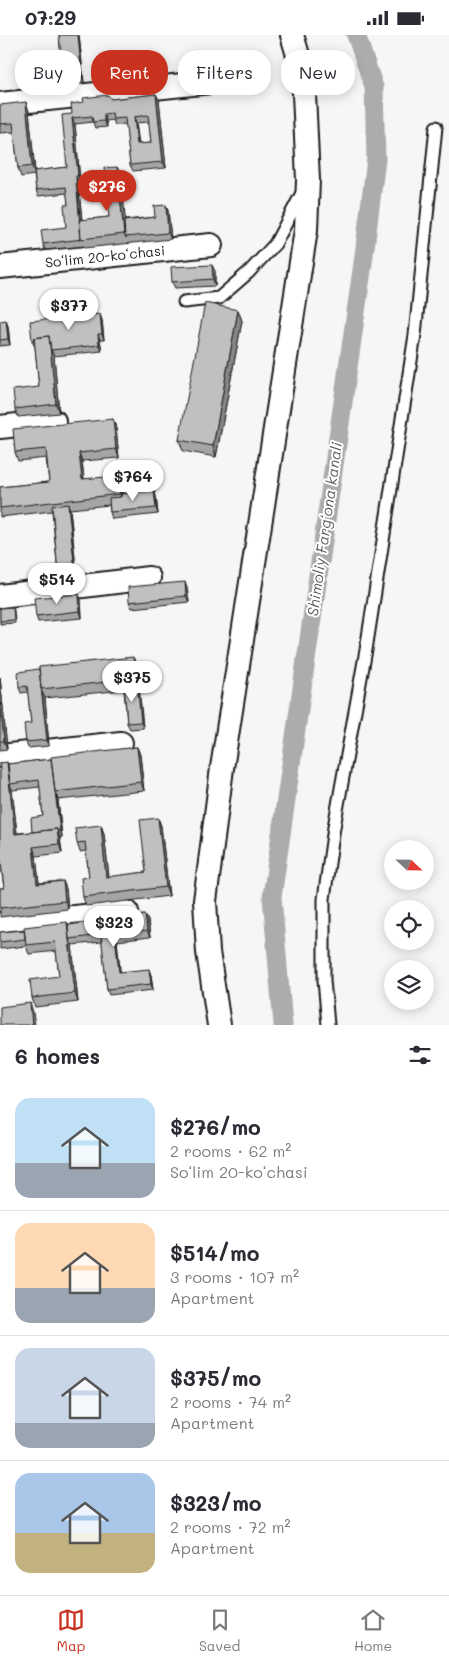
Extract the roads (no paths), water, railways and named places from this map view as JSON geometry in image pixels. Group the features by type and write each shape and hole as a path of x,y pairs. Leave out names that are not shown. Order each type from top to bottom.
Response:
{"street":[{"path":"219,1025 208,953 205,901 222,768 306,230 308,180 302,72 292,35"},
{"path":"0,104 178,85"},
{"name":"Soʻlim 20-koʻchasi","path":"0,267 211,245"},
{"path":"0,427 54,421"},
{"path":"0,595 149,578"},
{"path":"0,756 121,743"},
{"path":"0,924 126,912"}],"lane":[{"path":"328,1025 324,980 324,899 334,827 366,650 415,335 436,127"},
{"path":"184,302 219,298 250,273 275,244 308,180"}],"waterway":[{"name":"Shimoliy Fargʻona kanali","path":"283,1025 272,897 363,263 376,159 374,87 356,35"}]}
